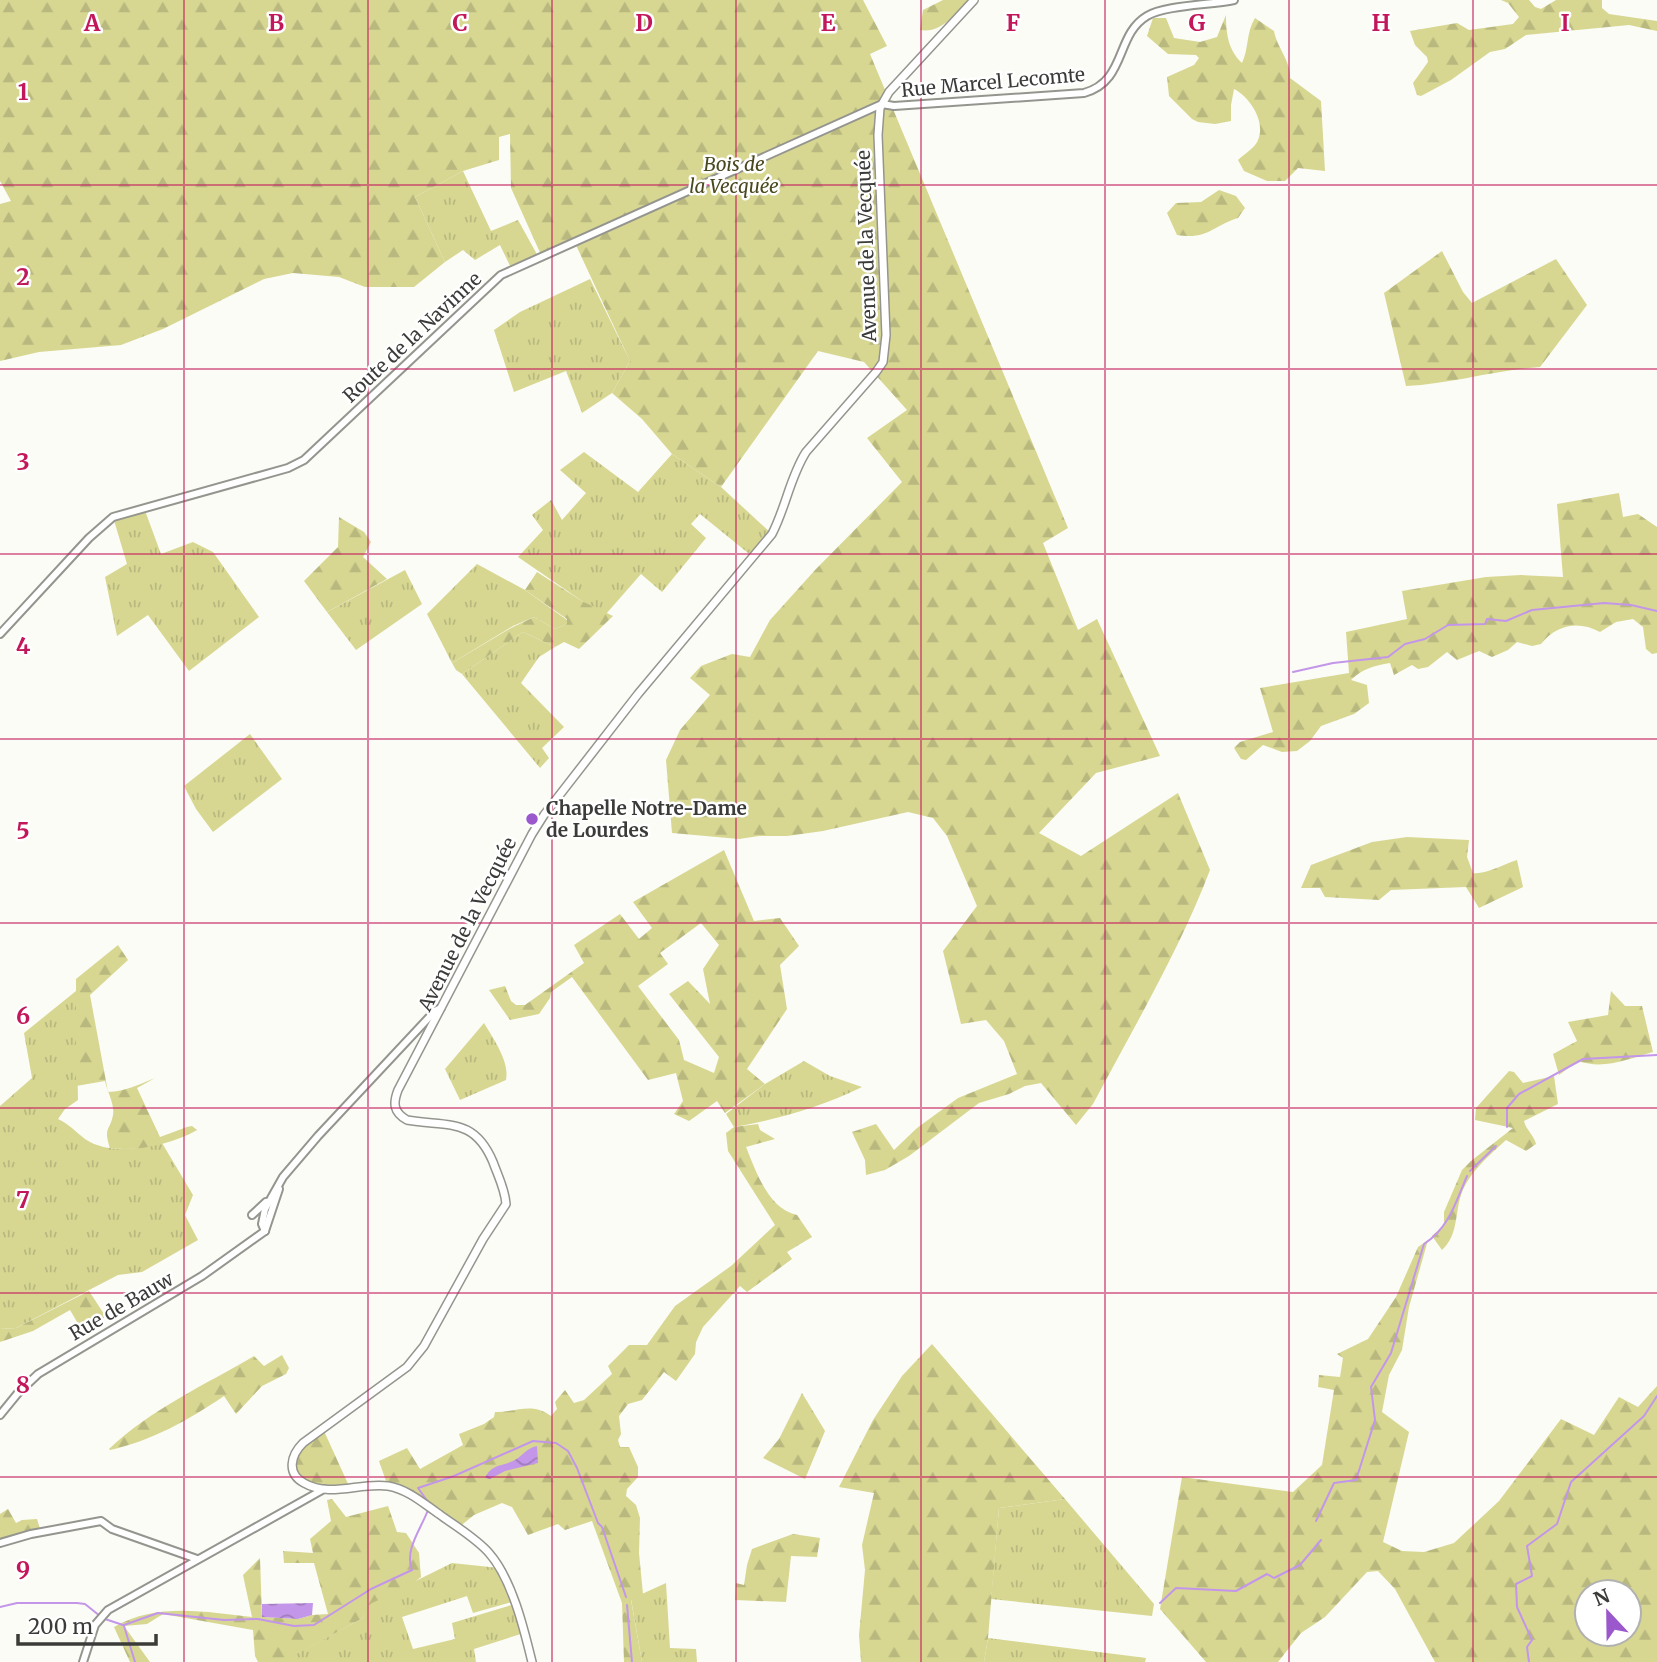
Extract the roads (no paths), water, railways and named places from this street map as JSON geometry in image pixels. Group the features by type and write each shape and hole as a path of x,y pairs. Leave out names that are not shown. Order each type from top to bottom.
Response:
{"main road":[{"path":"882,104 896,84 974,0"},
{"name":"Avenue de la Vecquée","path":"324,1489 304,1483 296,1477 292,1465 294,1452 407,1367 424,1346 474,1255 506,1204 505,1192 489,1153 475,1134 460,1127 407,1120 400,1116 395,1110 394,1101 398,1090 532,834 550,806 638,694 772,534 782,515 797,467 806,452 883,362 886,350 878,135 882,104"},
{"path":"324,1489 386,1486 403,1490 482,1546 495,1560 504,1578 532,1661"}],"street":[{"name":"Rue Marcel Lecomte","path":"882,104 894,106 1084,93 1097,89 1112,75 1129,37 1145,17 1165,11 1234,0"},
{"name":"Route de la Navinne","path":"0,634 89,538 113,517 281,470 304,460 501,275 882,104"},
{"path":"265,1231 262,1224 270,1198 283,1177 402,1045 441,1008"},
{"path":"265,1231 283,1177"},
{"path":"252,1215 270,1198"},
{"name":"Rue de Bauw","path":"0,1415 38,1374 202,1276 265,1231"},
{"path":"83,1662 100,1617 114,1606 324,1489"},
{"path":"0,1543 31,1534 101,1521 112,1529 197,1559"}],"water":[{"path":"537,1446 538,1463 505,1471 490,1479 485,1478 494,1468 513,1461"},
{"path":"313,1603 312,1615 298,1619 262,1617 262,1604"}],"waterway":[{"path":"1293,672 1333,663 1388,657 1405,644 1425,639 1448,625 1485,624 1487,619 1506,621 1532,610 1604,603 1657,611"},
{"path":"1507,1127 1507,1108 1519,1094 1583,1059 1657,1055"},
{"path":"1470,1171 1496,1146"},
{"path":"1316,1521 1334,1483 1356,1480 1375,1420 1371,1387 1391,1353 1424,1244 1433,1238 1446,1222 1467,1176"},
{"path":"1529,1662 1527,1647 1532,1640 1517,1607 1516,1584 1532,1576 1527,1546 1557,1524 1571,1482 1644,1416 1657,1396"},
{"path":"428,1502 418,1488 454,1476 533,1441 556,1443 568,1451 577,1468 598,1523 602,1527 626,1597"},
{"path":"124,1625 158,1613 224,1620 258,1619 294,1626 314,1625 371,1589 412,1570 412,1547 428,1510"},
{"path":"1160,1603 1176,1588 1236,1591 1267,1574 1274,1578 1300,1565 1321,1540"},
{"path":"0,1607 17,1603 77,1603 85,1604 100,1616"},
{"path":"627,1605 632,1662"},
{"path":"105,1619 123,1625"},
{"path":"124,1626 135,1662"}],"place":[{"name":"Chapelle Notre-Dame de Lourdes","path":"532,819"}],"park label":[{"name":"Bois de la Vecquée","path":"734,175"}]}
